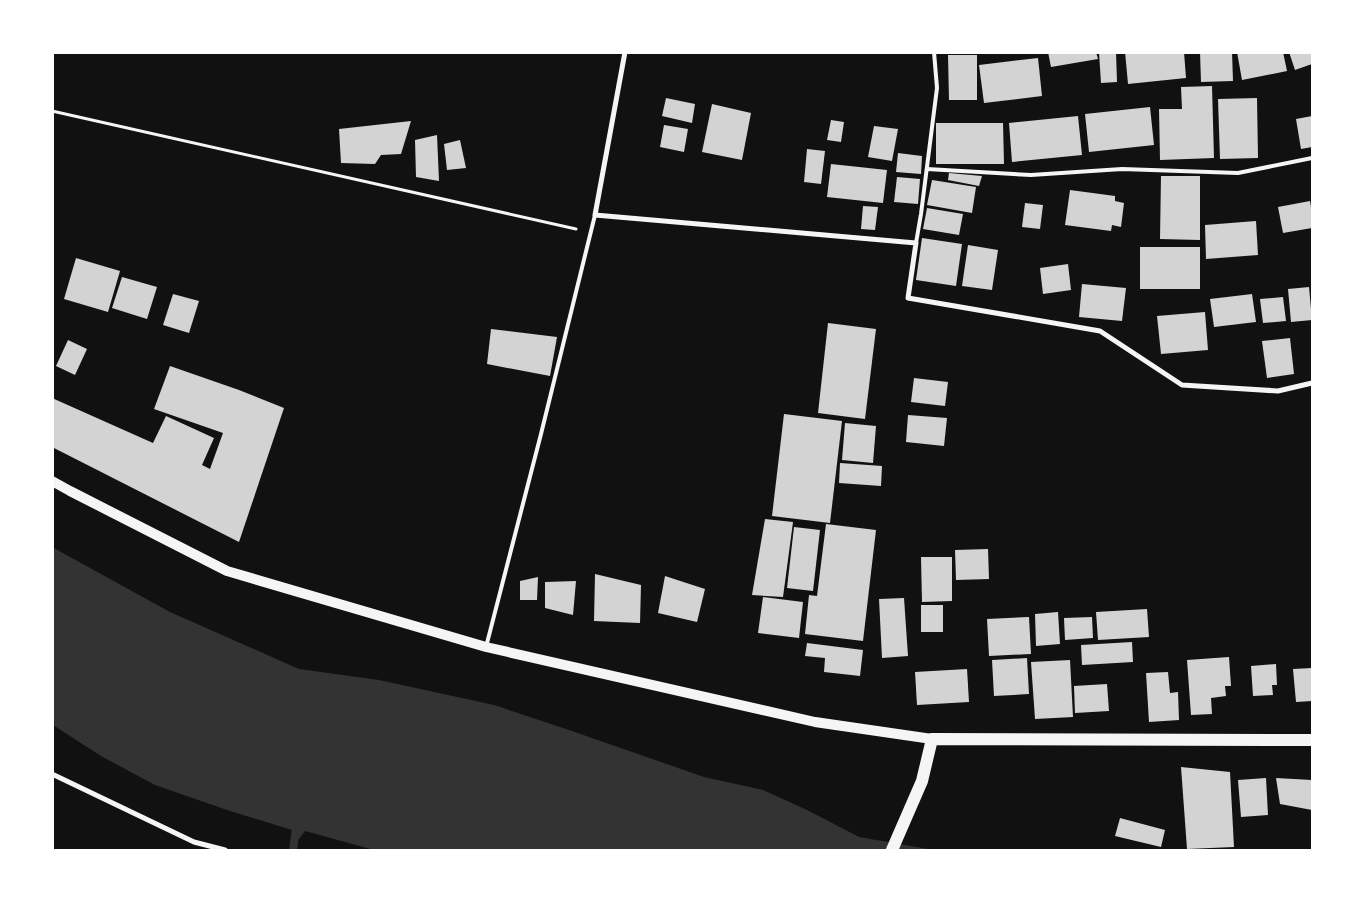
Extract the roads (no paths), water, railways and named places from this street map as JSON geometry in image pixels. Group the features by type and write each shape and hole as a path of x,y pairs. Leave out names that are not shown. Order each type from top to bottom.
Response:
{"main road":[{"path":"52,481 227,571 486,647 815,722 932,739 1312,740"},
{"path":"892,850 922,781 932,739"}],"street":[{"path":"625,52 595,216 916,243 908,298 1100,331 1182,385 1278,391 1312,383"},
{"path":"52,774 194,842 225,850"}],"lane":[{"path":"916,243 937,88 934,52"},
{"path":"927,169 1031,175 1122,169 1238,173 1312,158"},
{"path":"486,647 595,216"}],"waterway":[{"path":"293,850 296,828"}]}
